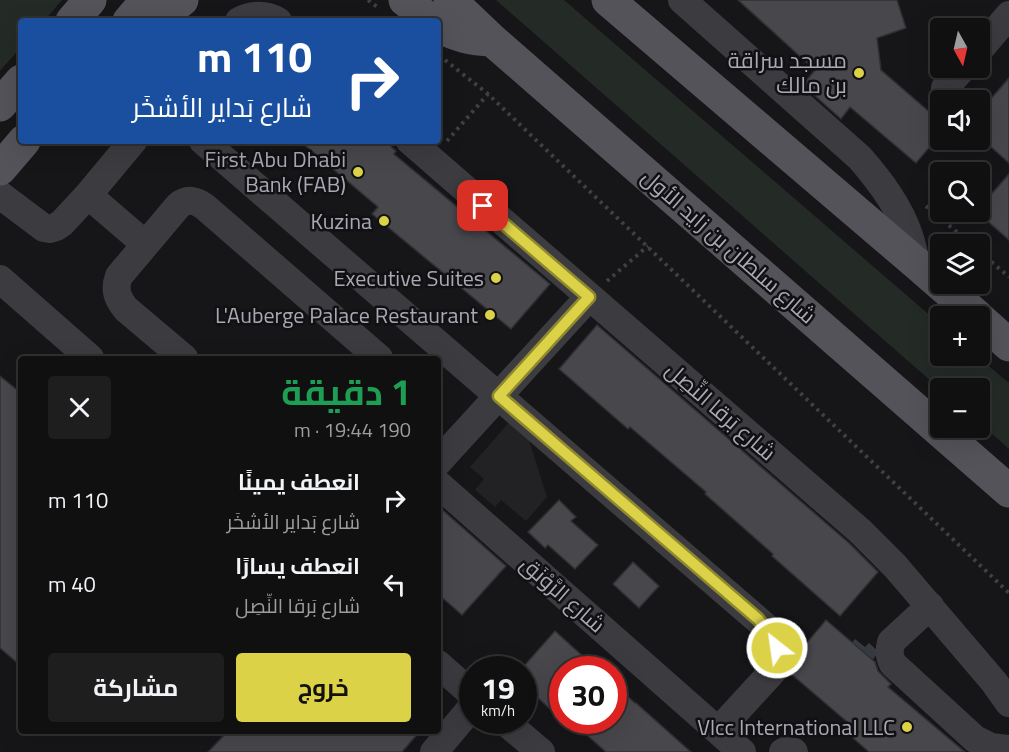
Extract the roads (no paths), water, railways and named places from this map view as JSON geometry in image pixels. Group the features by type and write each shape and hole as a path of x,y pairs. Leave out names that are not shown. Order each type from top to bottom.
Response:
{"main road":[{"path":"73,18 79,0"},
{"path":"75,18 90,0"},
{"path":"132,18 147,0"},
{"path":"160,18 182,0"},
{"path":"405,0 427,18"},
{"name":"شارع سلطان بن زايد الأول","path":"450,0 492,40 1009,491"},
{"path":"608,0 964,306"},
{"path":"441,28 473,39 492,40"},
{"path":"0,105 18,84"},
{"path":"0,169 21,144"},
{"path":"990,328 1009,345"}],"street":[{"path":"682,0 860,158 875,175 899,214 909,235 916,263"},
{"path":"990,37 1009,15"},
{"path":"247,18 264,16 270,18"},
{"path":"0,195 44,228 56,227 88,195 130,144"},
{"path":"206,144 758,619 773,637 777,648 773,671 718,731"},
{"name":"شارع بَرقا النِّصِل","path":"413,144 860,531 930,606 1009,703"},
{"path":"88,195 145,244"},
{"path":"182,356 126,309 116,294 116,288 119,276 178,206 182,202 194,201 200,203 377,356"},
{"path":"0,279 88,356"},
{"path":"441,459 589,297"},
{"name":"شارع الرَّوْنَق","path":"441,487 742,752"},
{"path":"930,606 891,642 889,650 893,664 975,739 991,747 1009,749"},
{"path":"441,667 459,683"},
{"path":"434,752 459,722"},
{"path":"520,734 541,752"},
{"path":"783,752 794,752"}],"place":[{"name":"مسجد سراقة بن مالك","path":"859,73"},
{"name":"First Abu Dhabi Bank (FAB)","path":"358,172"},
{"name":"Kuzina","path":"384,221"},
{"name":"Executive Suites","path":"496,278"},
{"name":"L'Auberge Palace Restaurant","path":"490,315"},
{"name":"Vlcc International LLC","path":"907,727"}]}
